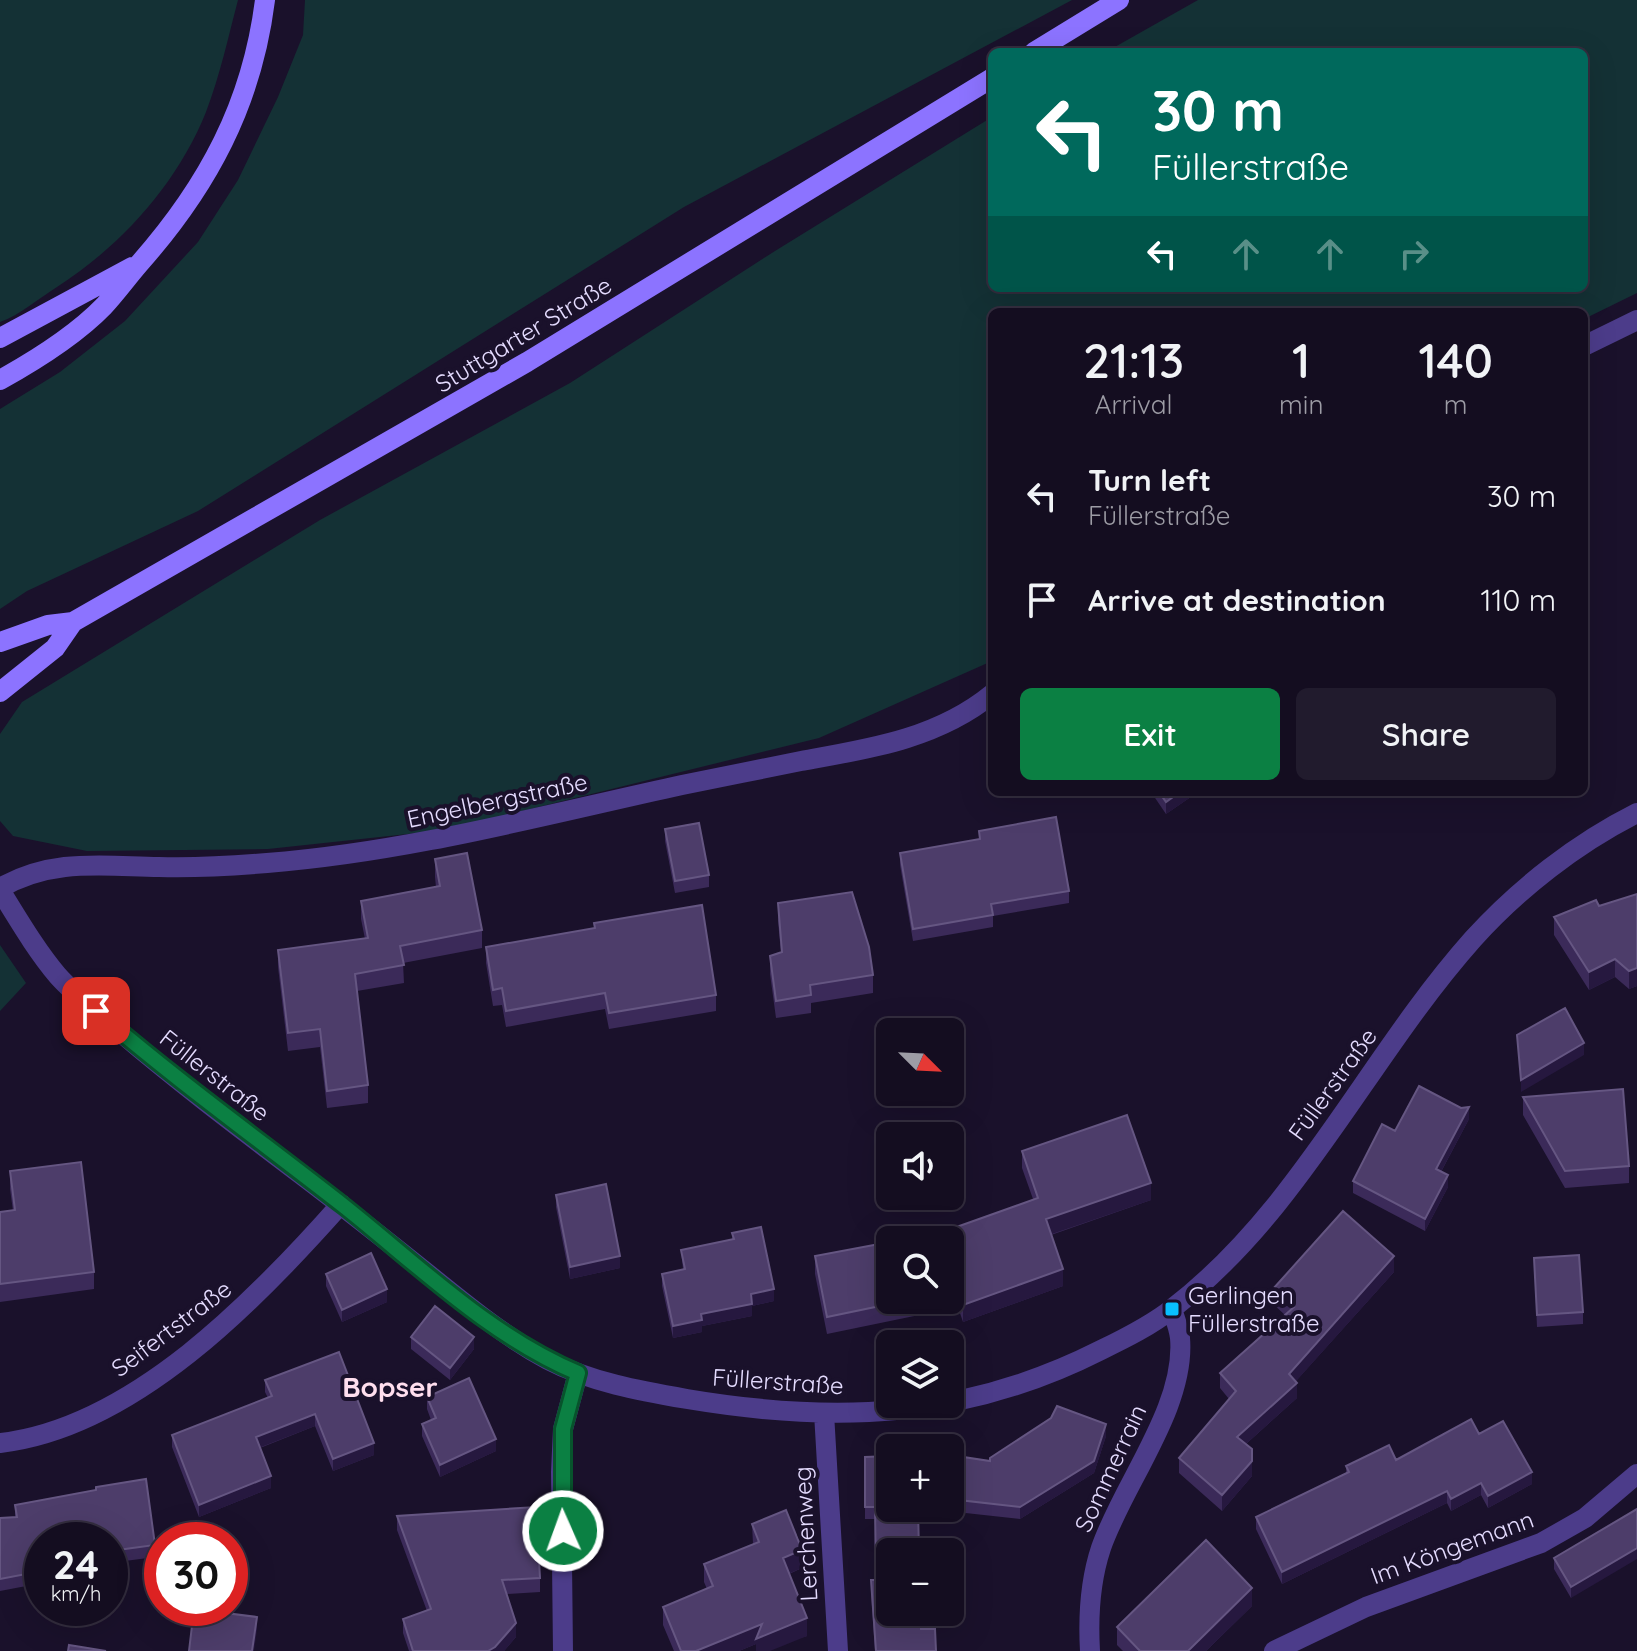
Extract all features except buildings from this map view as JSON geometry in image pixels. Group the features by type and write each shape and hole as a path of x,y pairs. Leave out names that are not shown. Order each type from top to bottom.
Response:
{"main road":[{"path":"0,380 69,336 102,308 192,200 228,133 255,60 265,0"},
{"path":"1041,48 1119,0"},
{"name":"Stuttgarter Straße","path":"0,642 48,625 73,622 500,378 988,80"},
{"path":"0,338 139,264"},
{"name":"Stuttgarter Straße","path":"0,692 55,648 73,622"}],"street":[{"path":"1588,344 1637,320"},
{"name":"Engelbergstraße","path":"0,889 30,873 58,866 194,867 276,863 370,852 437,840 896,741 949,723 988,697"},
{"name":"Füllerstraße","path":"0,889 30,938 60,978 87,1003 174,1076 341,1204 474,1312 530,1349 578,1373 655,1394 824,1413 874,1413 915,1409 993,1394 1071,1365 1125,1338 1172,1309 1235,1251 1284,1194 1436,984 1475,937 1518,896 1564,859 1637,813"},
{"name":"Seifertstraße","path":"0,1443 49,1432 88,1417 131,1394 228,1320 287,1265 341,1204"},
{"name":"Sommerrain","path":"1090,1651 1093,1576 1102,1547 1167,1406 1179,1370 1180,1337 1172,1309"},
{"path":"563,1651 562,1443 566,1414 578,1373"},
{"name":"Lerchenweg","path":"824,1413 838,1651"},
{"name":"Im Köngemann","path":"1274,1651 1366,1607 1565,1532 1637,1474"}],"green space":[{"path":"0,0 238,0 206,112 180,164 163,188 104,252 29,306 0,322"},
{"path":"305,0 1072,0 684,207 198,511 27,591 0,609 0,409 60,372 125,321 198,242 238,180 278,97 303,35"},
{"path":"1198,0 1637,0 1637,293 1588,317 1588,308 988,308 988,663 819,738 445,830 268,849 87,851 13,836 0,821 0,734 22,702 320,520 570,383 988,119 988,292 1588,292 1588,48 1113,48"},
{"path":"0,945 26,983 0,1011"}],"place":[{"name":"Gerlingen Füllerstraße","path":"1172,1309"}],"district":[{"name":"Bopser","path":"390,1386"}],"route":[{"path":"96,1011 139,1049 341,1204 474,1312 519,1343 578,1373 563,1429 563,1531"}]}
